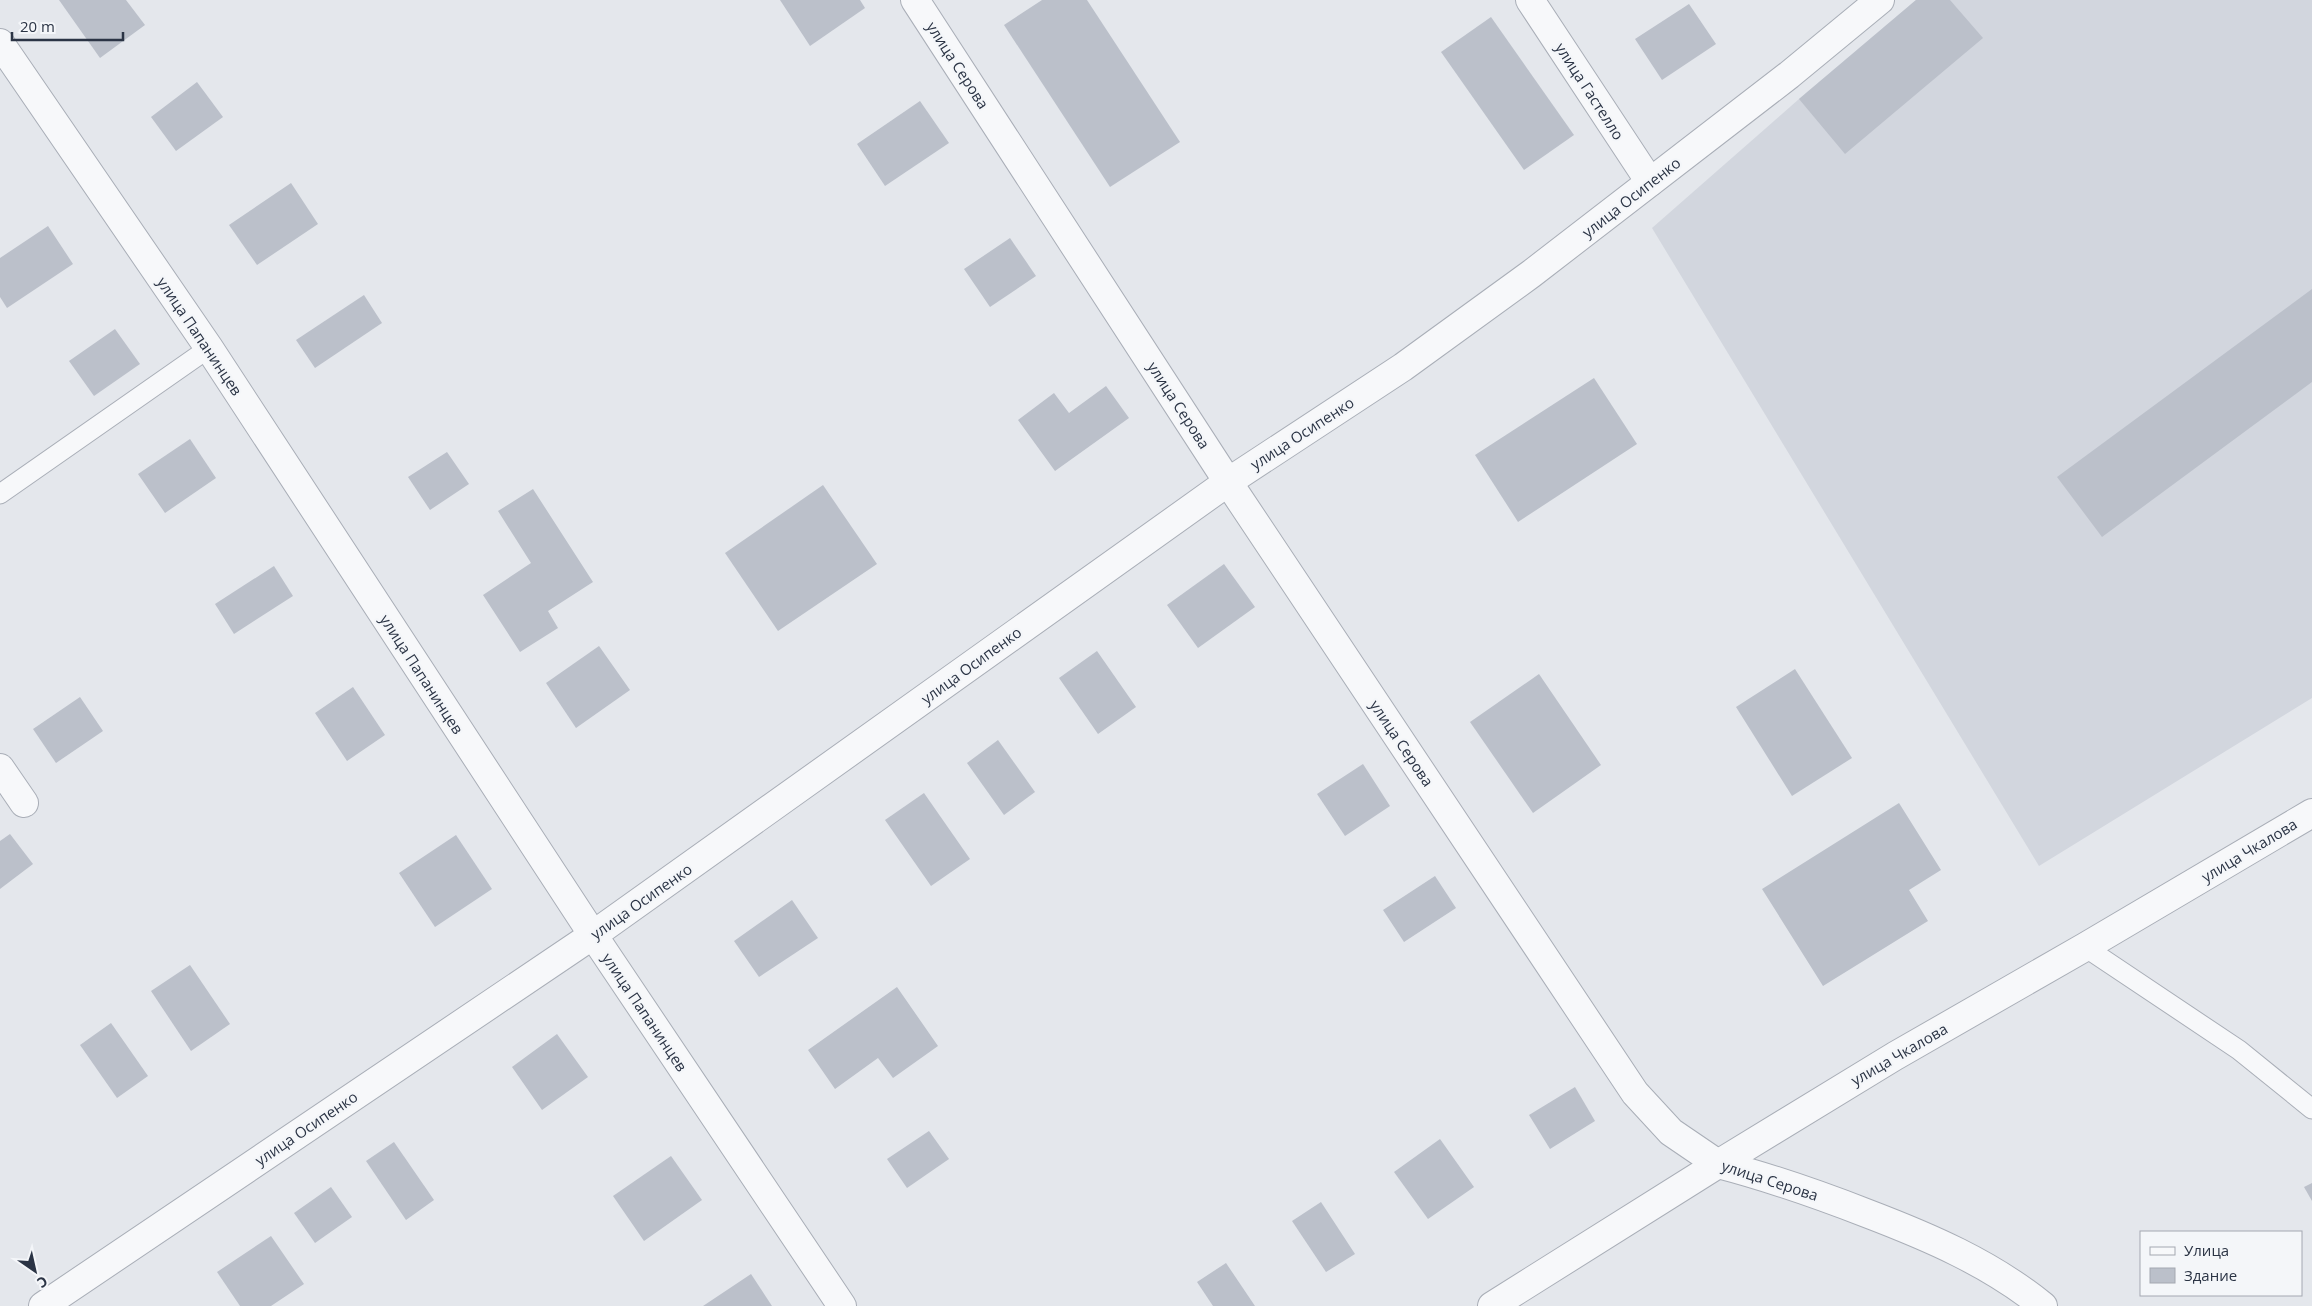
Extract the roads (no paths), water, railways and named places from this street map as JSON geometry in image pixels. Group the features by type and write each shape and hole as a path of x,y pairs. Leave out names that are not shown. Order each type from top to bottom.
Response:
{"street":[{"name":"улица Серова","path":"915,0 1228,482 1635,1093 1671,1132 1718,1164 1807,1190 1924,1235 1969,1257 2023,1290 2043,1306"},
{"name":"улица Гастелло","path":"1530,0 1650,182"},
{"name":"улица Осипенко","path":"43,1306 593,935 1228,482 1403,367 1531,274 1788,75 1880,0"},
{"name":"улица Папанинцев","path":"0,43 209,348 593,935 842,1306"},
{"path":"0,768 24,803"},
{"name":"улица Чкалова","path":"1492,1306 1718,1164 1895,1056 2312,813"}],"lane":[{"path":"0,494 209,348"},
{"path":"2085,947 2238,1050 2312,1109"}]}
